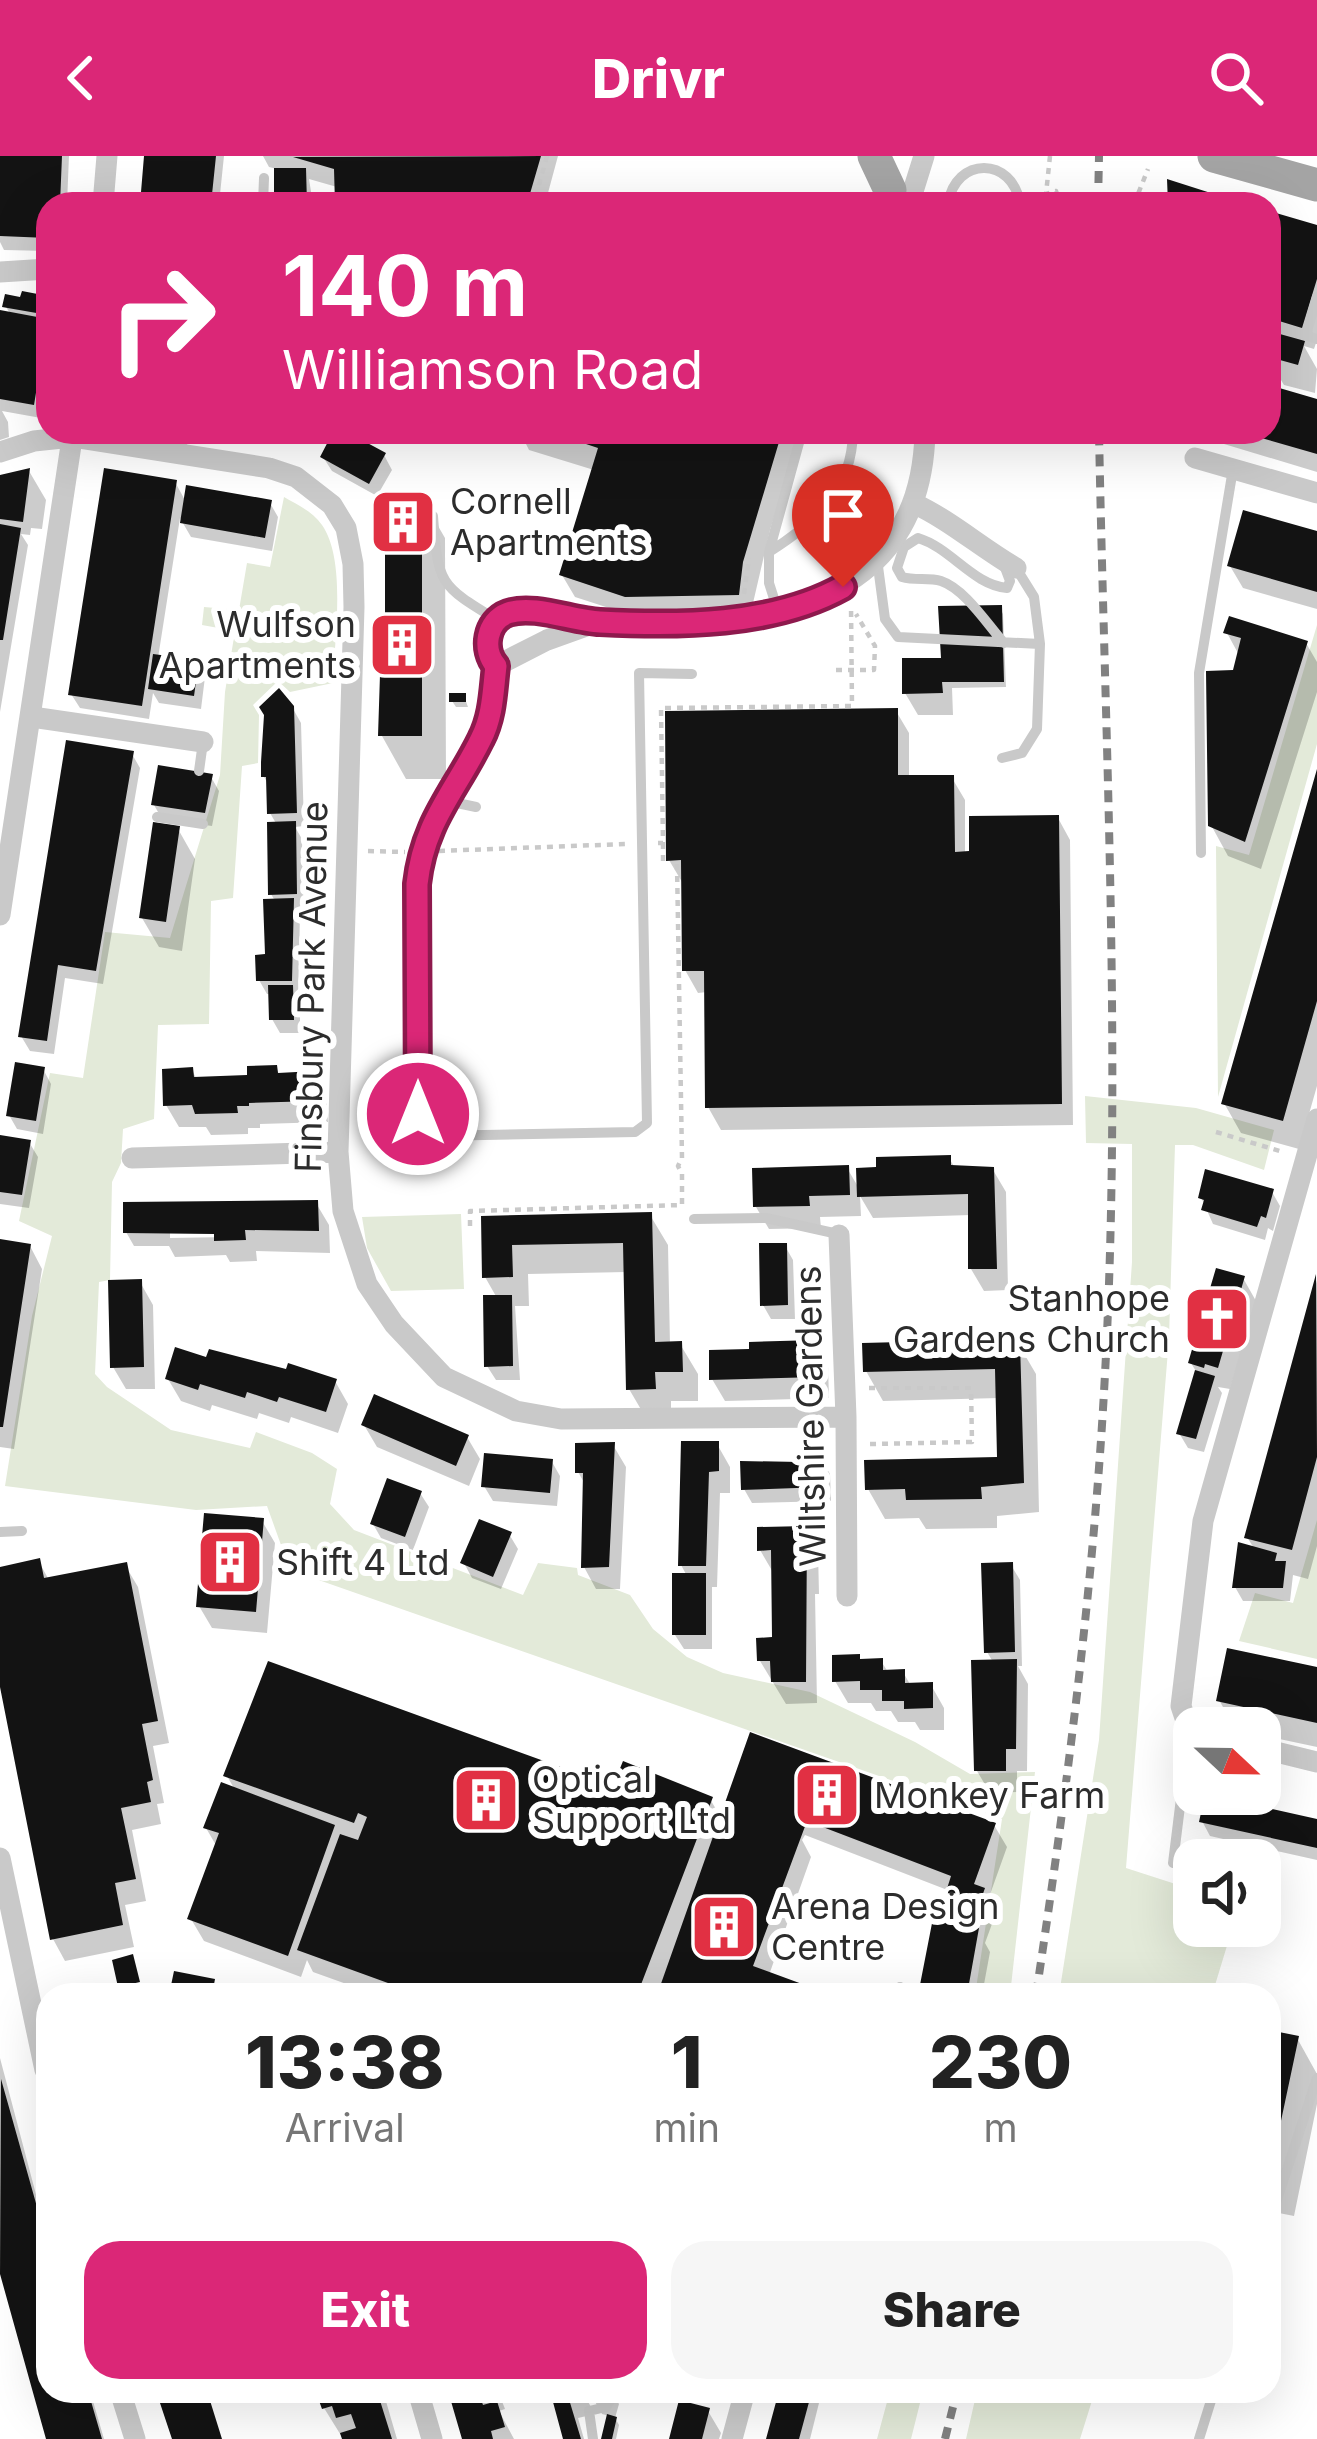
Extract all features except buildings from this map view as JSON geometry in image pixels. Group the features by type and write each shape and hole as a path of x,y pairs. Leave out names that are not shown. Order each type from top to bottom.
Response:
{"main road":[{"path":"874,156 893,192"},
{"path":"1214,156 1298,172"}],"street":[{"path":"104,192 107,156"},
{"path":"892,156 896,192"},
{"path":"901,192 924,156"},
{"path":"0,272 36,269"},
{"name":"Finsbury Park Avenue","path":"0,452 36,441"},
{"path":"0,915 72,444"},
{"name":"Finsbury Park Avenue","path":"126,444 269,468 296,477 332,505 346,528 353,564 338,1152 343,1211 367,1284 394,1324 444,1377 516,1411 561,1419 846,1417"},
{"path":"597,622 496,666 488,657 487,639 497,620 510,612 597,622 740,619 819,600 877,559 913,503 923,444"},
{"path":"1195,458 1317,494"},
{"path":"913,503 942,517 1007,563"},
{"path":"32,717 203,742"},
{"path":"1181,1706 1203,1521 1311,1160 1317,1119"},
{"path":"132,1158 338,1152"},
{"name":"Wiltshire Gardens","path":"839,1234 847,1596"},
{"path":"1281,1753 1317,1762"},
{"path":"0,1858 36,2027"},
{"path":"124,2403 135,2439"},
{"path":"422,2403 432,2439"},
{"path":"732,2439 742,2403"}],"lane":[{"path":"952,192 964,169 988,164 1007,169 1018,192"},
{"path":"263,192 264,178"},
{"path":"1281,328 1311,337 1317,298"},
{"path":"778,611 769,583 769,552 799,444"},
{"path":"769,552 829,508 853,444"},
{"path":"1202,853 1199,673 1233,469"},
{"path":"433,516 437,569 457,596 497,620"},
{"path":"1004,643 954,588 937,579 902,577 897,568 904,547 918,538 932,542 992,586 1006,588 1007,563"},
{"path":"877,559 885,619 898,637 1040,644"},
{"path":"1002,758 1022,753 1037,729 1040,644 1034,597 1007,563"},
{"path":"496,666 492,708 481,740 443,800 420,852 418,1114 432,1136 635,1132 646,1123 639,673 692,674"},
{"path":"199,771 203,742"},
{"path":"443,800 476,807"},
{"path":"157,818 195,819"},
{"path":"694,1219 766,1218 839,1234"},
{"path":"0,1532 22,1531"},
{"path":"1176,1839 1186,1758 1181,1706"},
{"path":"1281,2188 1317,2078"},
{"path":"593,2439 589,2411 608,2403"},
{"path":"1198,2439 1210,2403"}],"path":[{"path":"537,192 547,156"},
{"path":"1046,192 1049,156"},
{"path":"1138,192 1148,169"},
{"path":"836,670 874,670 874,646 843,587"},
{"path":"663,865 661,708 853,706 853,609"},
{"path":"652,843 663,843"},
{"path":"439,851 628,844"},
{"path":"345,851 406,852"},
{"path":"677,864 682,1158 678,1166 682,1219 694,1219"},
{"path":"1216,1132 1311,1160"},
{"path":"470,1226 470,1211 682,1205"},
{"path":"845,1389 971,1388 972,1442 846,1444"}],"green space":[{"path":"284,497 314,516 330,540 337,580 333,683 290,692 278,681 253,705 259,715 258,763 242,766 233,898 211,901 209,1024 158,1025 154,1119 123,1129 121,1163 112,1182 110,1280 99,1282 95,1374 171,1430 250,1448 256,1432 312,1453 337,1469 330,1504 354,1530 523,1595 538,1563 577,1568 578,1575 630,1595 653,1629 687,1657 723,1673 810,1692 970,1774 1035,1772 1011,1983 977,1983 1002,1819 290,1570 267,1506 196,1510 5,1486 32,1316 52,1236 19,1221 50,1073 83,1078 105,932 170,938 220,775 225,692 235,631 202,625 204,607 239,610 247,563 270,567"},
{"path":"1317,625 1317,744 1218,1097 1216,846 1249,855"},
{"path":"1085,1096 1196,1108 1274,1130 1264,1170 1193,1145 1175,1145 1169,1338 1126,1868 1173,1883 1173,1947 1227,1947 1216,1983 1061,1983 1099,1740 1132,1262 1132,1144 1086,1143"},
{"path":"461,1214 464,1289 391,1291 367,1248 362,1217"},
{"path":"1317,1520 1317,1659 1239,1641 1255,1593 1293,1603"},
{"path":"887,2403 920,2403 911,2439 877,2439"},
{"path":"974,2403 1091,2403 1080,2439 966,2439"}],"railway":[{"path":"1098,192 1099,156"},
{"path":"1038,1983 1087,1608 1110,1256 1111,903 1099,444"},
{"path":"945,2439 954,2403"}],"place":[{"name":"Cornell Apartments","path":"403,522"},
{"name":"Wulfson Apartments","path":"402,645"},
{"name":"Stanhope Gardens Church","path":"1217,1319"},
{"name":"Shift 4 Ltd","path":"230,1562"},
{"name":"Monkey Farm","path":"827,1795"},
{"name":"Optical Support Ltd","path":"486,1800"},
{"name":"Arena Design Centre","path":"724,1927"}],"route":[{"path":"418,1114 420,852 443,800 481,740 492,708 496,666 488,657 487,639 497,620 510,612 597,622 740,619 819,600 843,587"}]}
